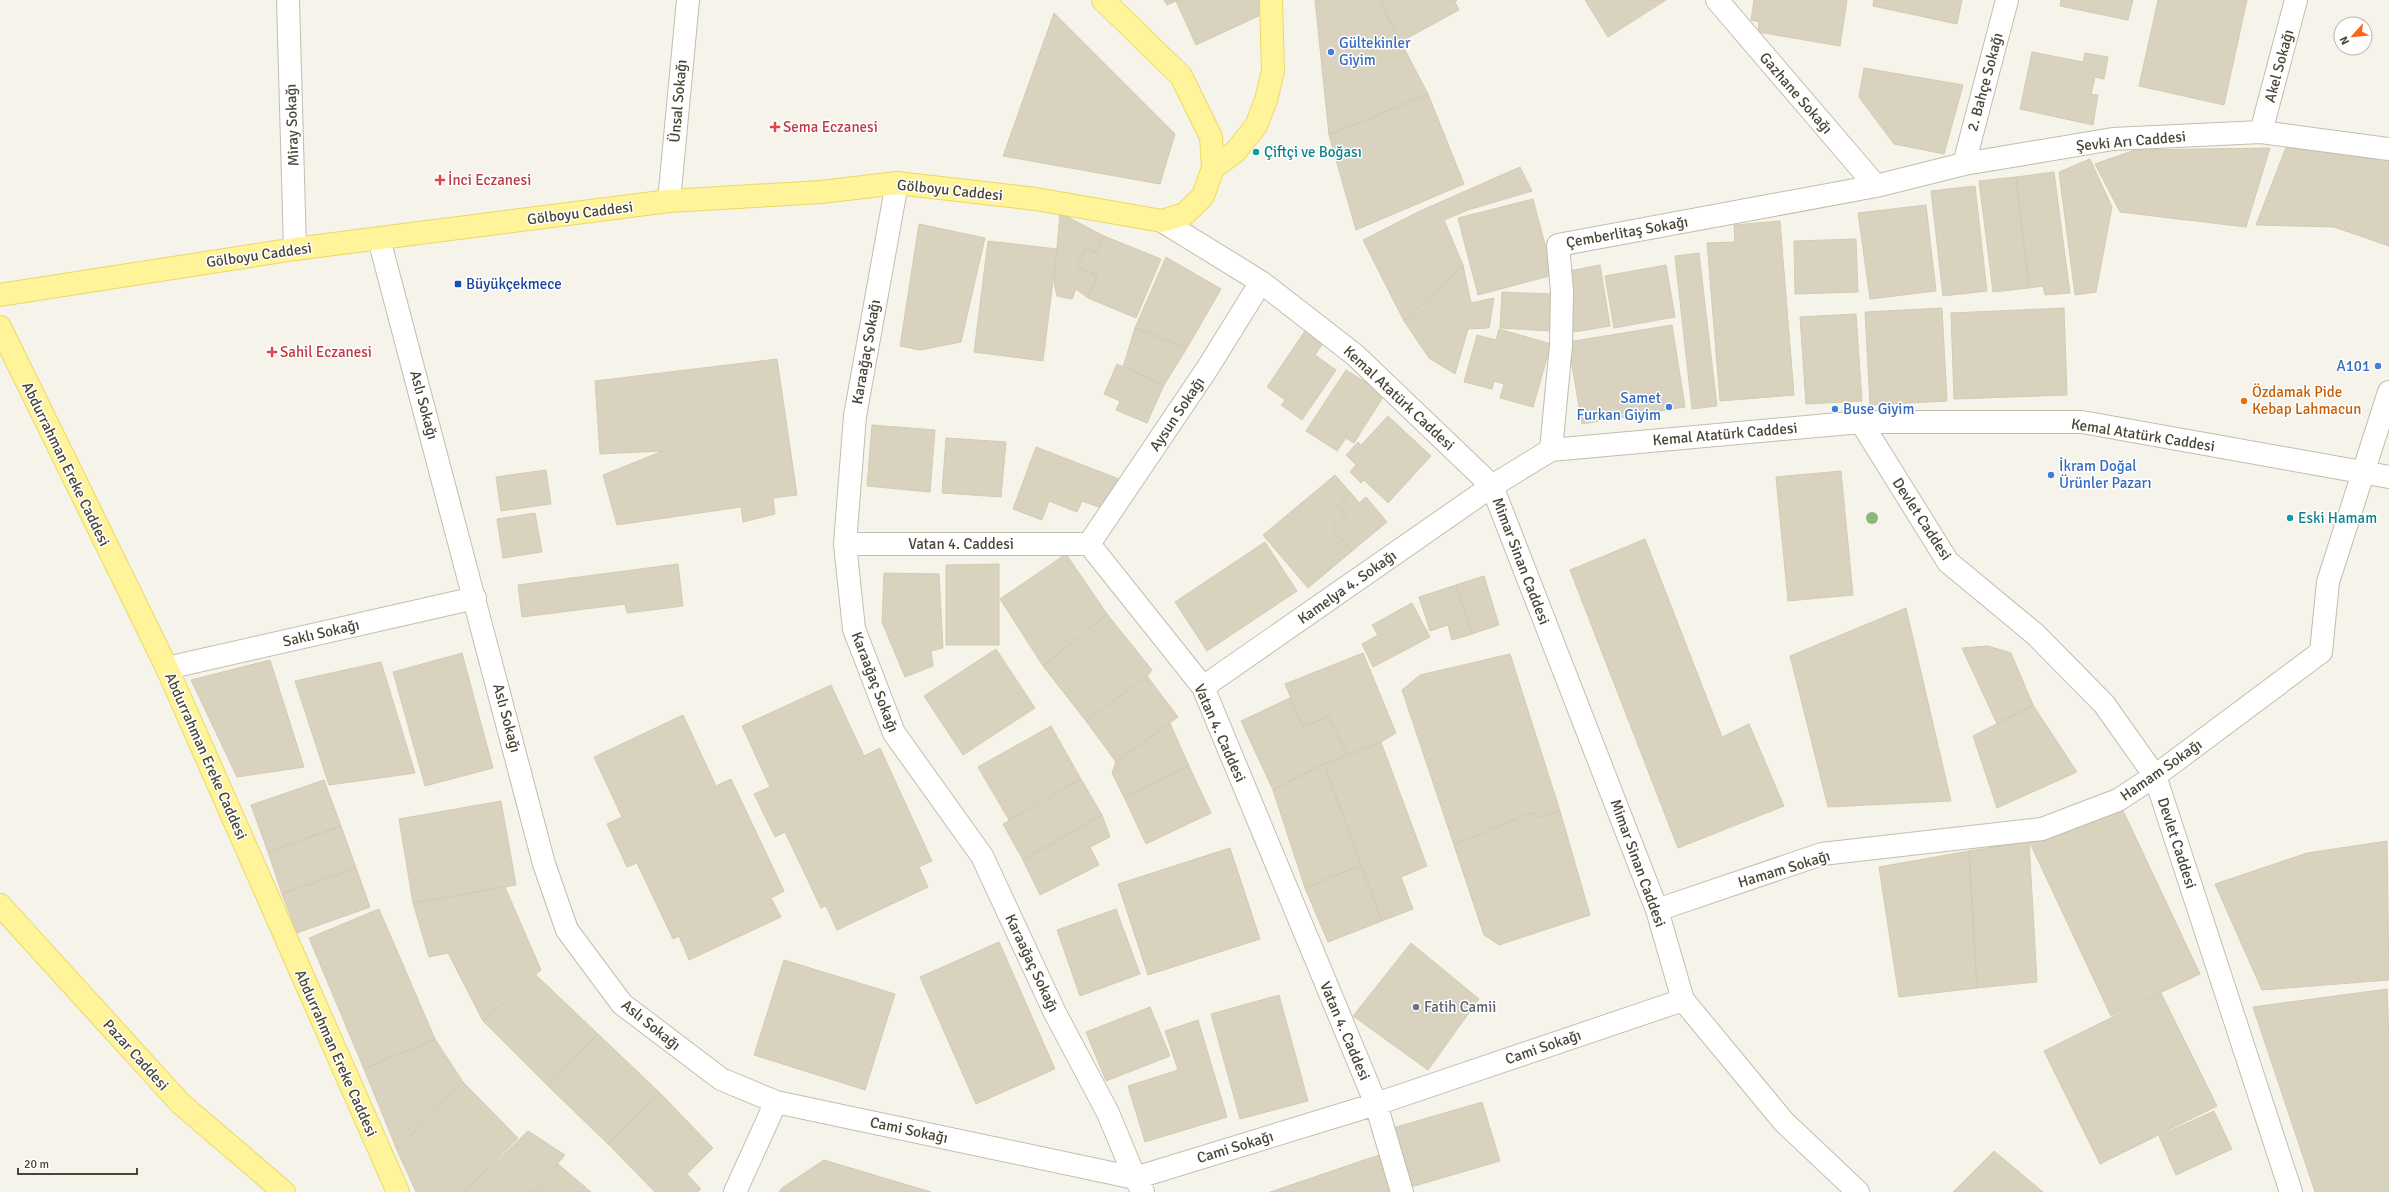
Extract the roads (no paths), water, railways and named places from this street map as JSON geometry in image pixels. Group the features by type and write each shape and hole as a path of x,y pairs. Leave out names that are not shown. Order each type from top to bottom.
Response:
{"main road":[{"path":"1103,0 1181,76 1211,137 1213,168 1203,196 1185,214 1162,221"},
{"path":"1213,168 1235,152 1256,126 1266,100 1273,71 1271,0"},
{"name":"Gölboyu Caddesi","path":"0,295 295,249 669,201 821,192 897,183 1036,199 1162,221"},
{"name":"Abdurrahman Ereke Caddesi","path":"0,326 168,668 398,1192"},
{"name":"Pazar Caddesi","path":"0,905 181,1104 284,1192"}],"street":[{"name":"Miray Sokağı","path":"288,0 295,249"},
{"name":"Ünsal Sokağı","path":"669,201 688,0"},
{"name":"Gazhane Sokağı","path":"1717,0 1876,186"},
{"name":"2. Bahçe Sokağı","path":"1964,164 2007,0"},
{"name":"Akel Sokağı","path":"2261,132 2296,0"},
{"name":"Şevki Arı Caddesi","path":"1876,186 1964,164 2112,139 2261,132 2389,149"},
{"name":"Karaağaç Sokağı","path":"897,183 854,416 845,544 854,629 894,733 982,856 1056,1013 1108,1113 1139,1185"},
{"name":"Çemberlitaş Sokağı","path":"1551,450 1561,337 1562,291 1558,245 1876,186"},
{"name":"Kemal Atatürk Caddesi","path":"1162,221 1261,282 1355,355 1492,486 1551,450 1861,422 2082,422 2389,477"},
{"name":"Aslı Sokağı","path":"380,239 476,598 544,864 567,930 622,1004 721,1079 776,1102"},
{"name":"Aysun Sokağı","path":"1089,544 1207,369 1261,282"},
{"name":"Hamam Sokağı","path":"1657,910 1822,854 2042,828 2118,800 2155,776 2321,652 2328,582 2362,472 2389,392"},
{"name":"Devlet Caddesi","path":"1861,422 1948,562 2035,634 2104,704 2155,776 2291,1192"},
{"name":"Kamelya 4. Sokağı","path":"1202,687 1492,486"},
{"name":"Mimar Sinan Caddesi","path":"1492,486 1657,910 1683,1000 1784,1122 1850,1191"},
{"name":"Vatan 4. Caddesi","path":"845,544 1089,544 1202,687 1376,1104 1402,1192"},
{"name":"Saklı Sokağı","path":"168,668 476,598"},
{"name":"Cami Sokağı","path":"776,1102 1139,1185 1683,1000"},
{"path":"734,1192 776,1102"}],"place":[{"name":"Gültekinler Giyim","path":"1331,52"},
{"name":"Sema Eczanesi","path":"775,127"},
{"name":"Çiftçi ve Boğası","path":"1256,152"},
{"name":"İnci Eczanesi","path":"440,180"},
{"name":"Büyükçekmece","path":"458,284"},
{"name":"Sahil Eczanesi","path":"272,352"},
{"name":"A101","path":"2378,366"},
{"name":"Özdamak Pide Kebap Lahmacun","path":"2244,401"},
{"name":"Samet Furkan Giyim","path":"1669,407"},
{"name":"Buse Giyim","path":"1835,409"},
{"name":"İkram Doğal Ürünler Pazarı","path":"2051,475"},
{"name":"Eski Hamam","path":"2290,518"},
{"name":"Fatih Camii","path":"1416,1007"}]}
